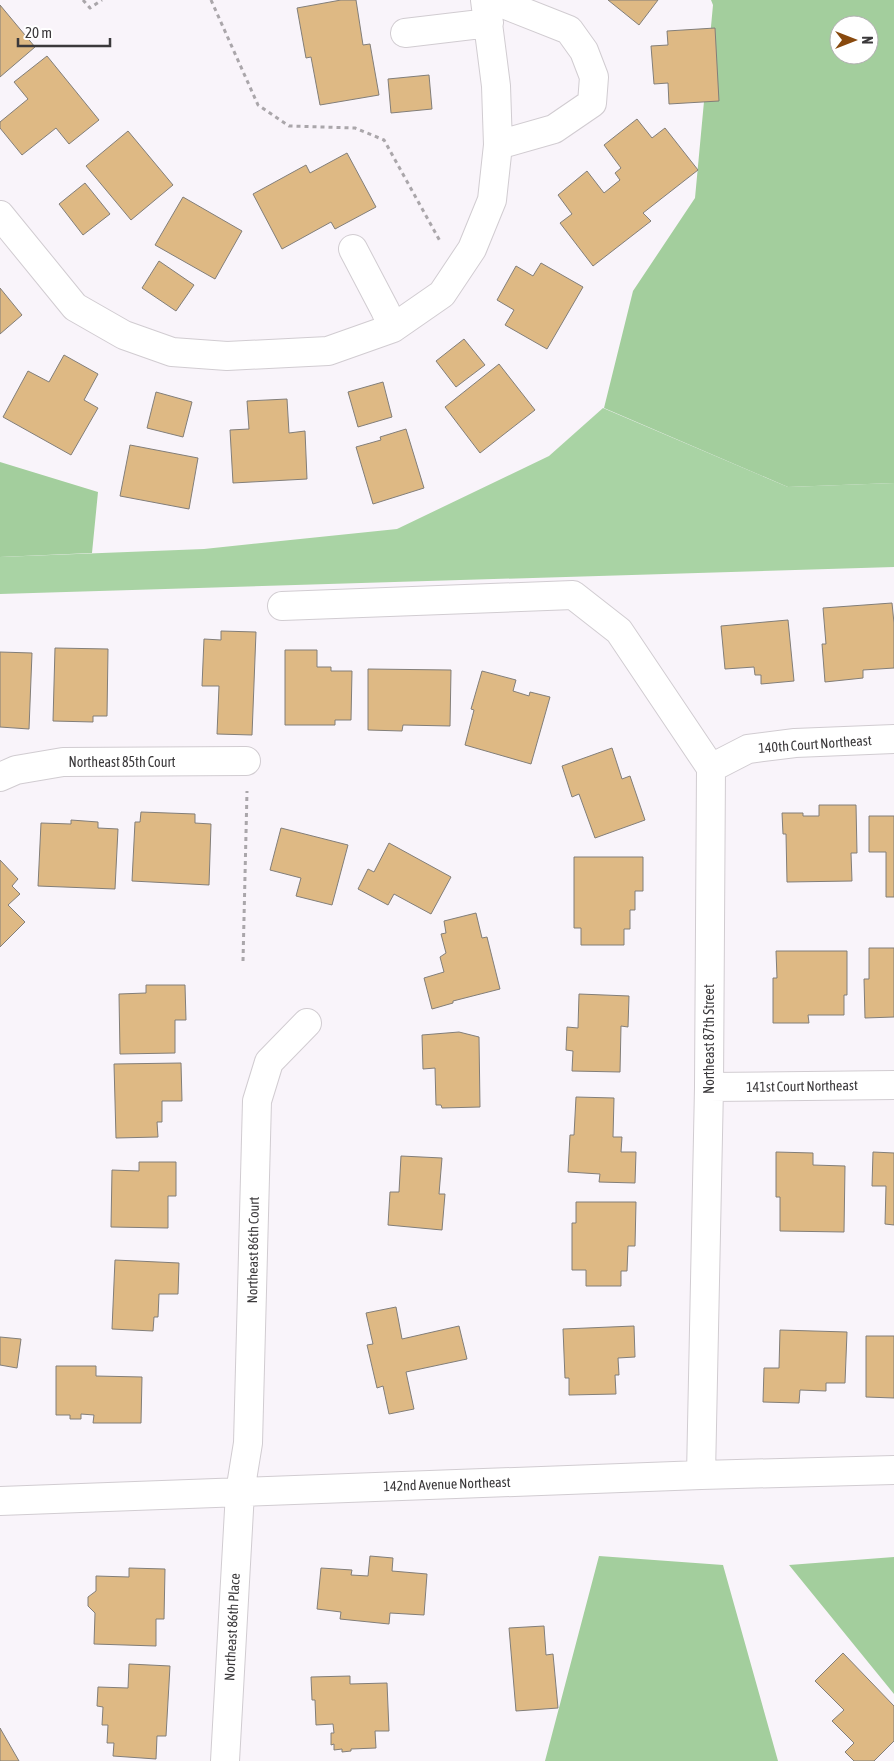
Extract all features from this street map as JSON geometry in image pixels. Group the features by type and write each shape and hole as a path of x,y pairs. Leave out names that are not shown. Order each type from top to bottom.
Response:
{"street":[{"path":"0,215 75,307 124,335 172,352 227,356 328,351 393,328 442,294 472,249 492,200 498,145 496,86 489,8"},
{"path":"405,33 489,8 569,30 584,50 594,78 592,103 554,129 498,145"},
{"path":"353,249 393,328"},
{"path":"282,606 573,595 619,630 711,768"},
{"name":"140th Court Northeast","path":"711,768 748,749 795,743 894,739"},
{"name":"Northeast 85th Court","path":"0,777 16,770 63,762 246,761"},
{"name":"Northeast 87th Street","path":"701,1474 709,1087 711,768"},
{"name":"Northeast 86th Court","path":"240,1492 248,1443 257,1101 269,1062 307,1023"},
{"name":"141st Court Northeast","path":"709,1087 894,1085"},
{"name":"142nd Avenue Northeast","path":"0,1501 701,1474 894,1470"},
{"name":"Northeast 86th Place","path":"225,1761 240,1492"}],"path":[{"path":"83,0 90,8 102,0"},
{"path":"211,0 258,105 289,126 355,128 384,140 445,250"},
{"path":"243,961 247,790"}],"green space":[{"path":"711,0 894,0 894,483 788,487 604,408 633,291 695,198 713,5"},
{"path":"603,408 788,487 894,483 894,567 0,594 0,557 204,549 397,529 549,456"},
{"path":"0,462 98,492 92,553 0,557"},
{"path":"599,1556 723,1565 778,1761 545,1761"},
{"path":"894,1557 894,1694 789,1565"}],"building":[{"path":"341,0 356,0 363,45 370,44 379,95 320,105 311,57 306,58 297,8"},
{"path":"608,0 658,0 639,25"},
{"path":"0,5 35,47 0,77"},
{"path":"715,28 719,101 669,104 668,83 654,84 651,46 668,45 667,31"},
{"path":"47,56 99,120 69,144 56,128 22,155 0,128 0,122 28,99 14,82"},
{"path":"429,75 432,109 391,113 388,79"},
{"path":"637,119 652,138 665,128 698,170 643,213 651,221 593,266 560,223 572,214 558,195 587,171 604,193 620,180 615,173 621,168 604,145"},
{"path":"128,131 173,185 131,220 86,166"},
{"path":"347,153 376,207 335,229 331,222 282,249 253,194 306,165 310,173"},
{"path":"85,183 110,214 83,235 59,204"},
{"path":"183,197 242,231 215,279 155,245"},
{"path":"159,261 194,285 176,311 142,288"},
{"path":"541,263 583,287 547,349 505,325 514,310 497,300 516,266 533,276"},
{"path":"0,288 22,315 0,334"},
{"path":"464,339 485,365 456,387 436,361"},
{"path":"64,355 98,374 84,400 98,408 71,455 3,417 28,371 49,382"},
{"path":"499,364 535,410 480,453 445,407"},
{"path":"383,382 392,417 358,427 348,392"},
{"path":"156,392 192,402 183,437 147,428"},
{"path":"287,399 289,433 305,431 307,479 233,483 230,430 249,429 247,401"},
{"path":"406,429 424,488 373,504 356,447 381,440 380,437"},
{"path":"130,445 198,458 189,509 120,496"},
{"path":"892,603 894,668 863,670 863,678 825,682 822,644 826,644 823,608"},
{"path":"788,620 794,681 761,684 761,675 755,675 754,667 725,669 721,626"},
{"path":"221,631 256,632 252,735 217,734 219,686 202,686 204,639 221,640"},
{"path":"55,648 108,649 107,716 93,716 93,722 53,721"},
{"path":"285,650 317,650 317,667 331,667 331,671 352,671 351,720 335,720 335,725 285,725"},
{"path":"0,652 32,653 29,729 0,727"},
{"path":"368,669 451,670 450,726 403,725 402,731 368,730"},
{"path":"482,671 516,680 513,691 529,696 530,692 550,697 531,764 465,745 474,710 471,709"},
{"path":"612,748 622,779 630,776 645,820 595,838 579,794 572,797 562,766"},
{"path":"819,805 856,805 857,853 851,853 852,881 787,882 786,834 783,834 782,813 803,813 803,816 819,816"},
{"path":"141,812 195,814 195,823 211,824 209,885 132,881 135,822 140,822"},
{"path":"869,816 894,816 894,897 886,897 886,852 869,852"},
{"path":"71,820 98,822 98,828 118,829 115,889 38,886 41,823 71,824"},
{"path":"281,828 348,845 332,905 296,896 301,878 270,870"},
{"path":"389,843 451,877 431,914 394,894 388,905 358,889 368,869 374,872"},
{"path":"574,857 643,857 643,891 635,891 635,910 630,910 630,929 624,929 624,945 581,945 581,928 574,928"},
{"path":"0,860 18,879 12,886 20,894 8,905 25,922 0,947"},
{"path":"476,913 482,938 487,937 500,989 453,1001 453,1003 432,1009 424,978 444,972 440,957 446,953 441,934 446,933 444,921"},
{"path":"869,948 894,948 894,1017 865,1018 864,979 869,979"},
{"path":"776,951 847,951 847,995 844,995 844,1015 808,1015 809,1023 773,1023 773,978 777,978"},
{"path":"146,985 185,985 186,1020 175,1020 175,1053 120,1054 119,994 146,993"},
{"path":"579,994 629,996 628,1027 621,1026 620,1072 572,1071 573,1051 566,1050 567,1027 578,1028"},
{"path":"459,1032 479,1037 480,1107 442,1108 441,1105 436,1105 435,1068 423,1069 422,1035"},
{"path":"181,1063 182,1101 162,1101 162,1122 157,1122 158,1137 116,1138 114,1064"},
{"path":"576,1097 614,1098 613,1137 622,1137 621,1152 636,1152 635,1183 599,1182 600,1174 568,1172 570,1135 574,1135"},
{"path":"776,1152 813,1153 813,1165 845,1166 844,1232 780,1231 780,1197 776,1197"},
{"path":"873,1152 894,1153 894,1225 885,1224 886,1186 872,1186"},
{"path":"401,1156 442,1158 439,1194 445,1194 442,1230 388,1225 390,1192 399,1192"},
{"path":"139,1162 176,1162 176,1196 168,1196 168,1228 111,1227 112,1170 139,1171"},
{"path":"576,1202 636,1202 635,1246 628,1246 627,1271 621,1271 621,1286 586,1286 586,1270 572,1270 572,1223 576,1223"},
{"path":"115,1260 179,1263 178,1294 159,1294 158,1317 154,1317 153,1331 112,1329"},
{"path":"396,1307 402,1339 459,1326 467,1359 406,1372 414,1409 389,1414 383,1386 377,1388 367,1345 373,1344 366,1313"},
{"path":"634,1326 635,1357 618,1358 619,1375 615,1375 616,1394 569,1395 569,1378 565,1378 563,1329"},
{"path":"780,1330 847,1332 845,1383 826,1383 826,1391 800,1390 799,1403 763,1402 764,1368 779,1368"},
{"path":"866,1336 894,1336 894,1398 866,1397"},
{"path":"0,1337 21,1339 17,1368 0,1365"},
{"path":"56,1366 96,1366 96,1376 142,1377 141,1423 93,1423 94,1415 81,1414 81,1419 70,1419 70,1415 56,1415"},
{"path":"370,1556 393,1558 392,1571 427,1574 424,1615 390,1613 389,1624 340,1619 341,1612 317,1609 321,1568 352,1570 351,1575 368,1576"},
{"path":"129,1568 165,1569 164,1619 156,1619 156,1646 94,1644 95,1613 88,1606 88,1597 96,1591 96,1576 129,1577"},
{"path":"544,1626 546,1655 553,1654 558,1708 516,1711 509,1628"},
{"path":"843,1653 894,1706 894,1741 874,1761 854,1761 845,1752 854,1743 832,1721 844,1710 815,1681"},
{"path":"129,1664 170,1666 166,1736 157,1736 156,1759 113,1756 114,1743 107,1743 108,1725 102,1725 103,1707 97,1706 98,1687 128,1688"},
{"path":"350,1676 350,1684 387,1683 389,1731 375,1731 376,1748 351,1749 351,1751 342,1752 342,1749 334,1750 334,1744 331,1745 331,1733 334,1733 333,1724 316,1725 315,1700 312,1700 311,1677"},
{"path":"0,1728 19,1761 0,1761"}]}
